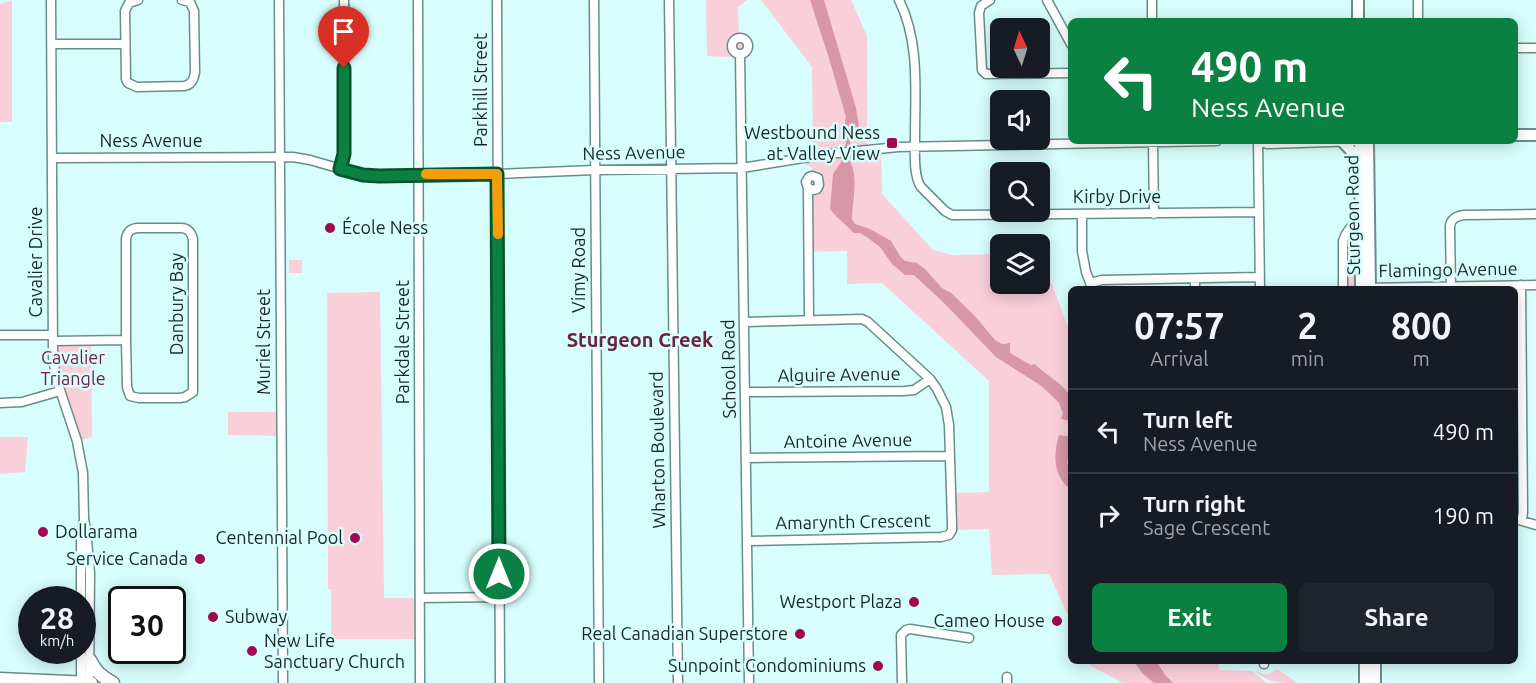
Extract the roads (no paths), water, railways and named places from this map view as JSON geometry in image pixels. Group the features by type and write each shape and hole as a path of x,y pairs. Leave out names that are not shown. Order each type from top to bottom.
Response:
{"highway":[{"path":"91,664 99,674 113,683"},
{"path":"0,679 87,683"}],"main road":[{"path":"1358,0 1358,18"},
{"path":"1518,135 1536,135"},
{"path":"1344,144 1359,159"},
{"name":"Sturgeon Road","path":"1360,144 1360,220 1365,286"},
{"name":"Sturgeon Road","path":"1365,286 1369,144"},
{"path":"1365,664 1365,683"},
{"path":"1375,664 1375,683"}],"street":[{"name":"Cavalier Drive","path":"51,0 52,338 54,366 82,465 89,586"},
{"path":"138,0 129,3 126,8 125,44 127,81 137,87 184,86 192,83 195,72 194,11 190,2 182,0"},
{"name":"Muriel Street","path":"279,0 283,683"},
{"path":"340,169 344,145 344,0"},
{"name":"Parkdale Street","path":"418,0 420,683"},
{"name":"Parkhill Street","path":"497,0 500,683"},
{"name":"Vimy Road","path":"594,0 599,683"},
{"name":"Wharton Boulevard","path":"669,0 678,683"},
{"name":"Kirby Drive","path":"899,0 914,47 916,178 945,211 952,215 1259,212"},
{"path":"990,0 981,6 979,13 982,70 986,74 1068,73"},
{"path":"1047,0 1068,30"},
{"path":"1152,0 1152,18"},
{"path":"1418,0 1418,18"},
{"path":"51,44 125,44"},
{"path":"1518,48 1536,48"},
{"name":"School Road","path":"740,54 749,683"},
{"name":"Ness Avenue","path":"53,158 279,157 302,158 355,173 372,175 497,174 742,168 867,149 1068,143"},
{"path":"1153,144 1154,214"},
{"path":"1259,144 1260,286"},
{"path":"808,188 809,320"},
{"path":"1082,214 1082,251 1092,286 1102,280 1259,278"},
{"path":"1451,286 1450,226 1453,219 1464,215 1536,214"},
{"name":"Sturgeon Road","path":"1343,286 1345,233 1360,220"},
{"name":"Danbury Bay","path":"134,228 187,229 193,239 194,387 191,394 180,398 130,396 127,387 126,340 126,239 128,232 134,228"},
{"path":"1195,279 1195,286"},
{"path":"1521,285 1519,439 1523,512 1518,519 1536,525"},
{"name":"Flamingo Avenue","path":"1498,286 1536,285"},
{"name":"Amarynth Crescent","path":"745,322 862,319 930,379 946,407 949,425 952,530 946,537 748,541"},
{"path":"0,335 126,340"},
{"name":"Alguire Avenue","path":"746,392 904,391 914,390 930,379"},
{"path":"0,403 22,402 60,390"},
{"name":"Antoine Avenue","path":"747,458 949,456"},
{"name":"Cavalier Drive","path":"81,586 81,529 84,519"},
{"path":"420,598 500,597"},
{"path":"902,683 901,635 906,630 969,638"},
{"name":"Cavalier Drive","path":"86,664 87,683"}],"place":[{"name":"Westbound Ness at Valley View","path":"892,143"},
{"name":"École Ness","path":"330,228"},
{"name":"Dollarama","path":"43,532"},
{"name":"Centennial Pool","path":"355,538"},
{"name":"Service Canada","path":"200,559"},
{"name":"Westport Plaza","path":"914,602"},
{"name":"Subway","path":"213,617"},
{"name":"Cameo House","path":"1057,621"},
{"name":"Real Canadian Superstore","path":"800,634"},
{"name":"New Life Sanctuary Church","path":"252,651"},
{"name":"Sunpoint Condominiums","path":"878,666"}],"district":[{"name":"Sturgeon Creek","path":"640,340"}],"park label":[{"name":"Cavalier Triangle","path":"73,368"}]}
